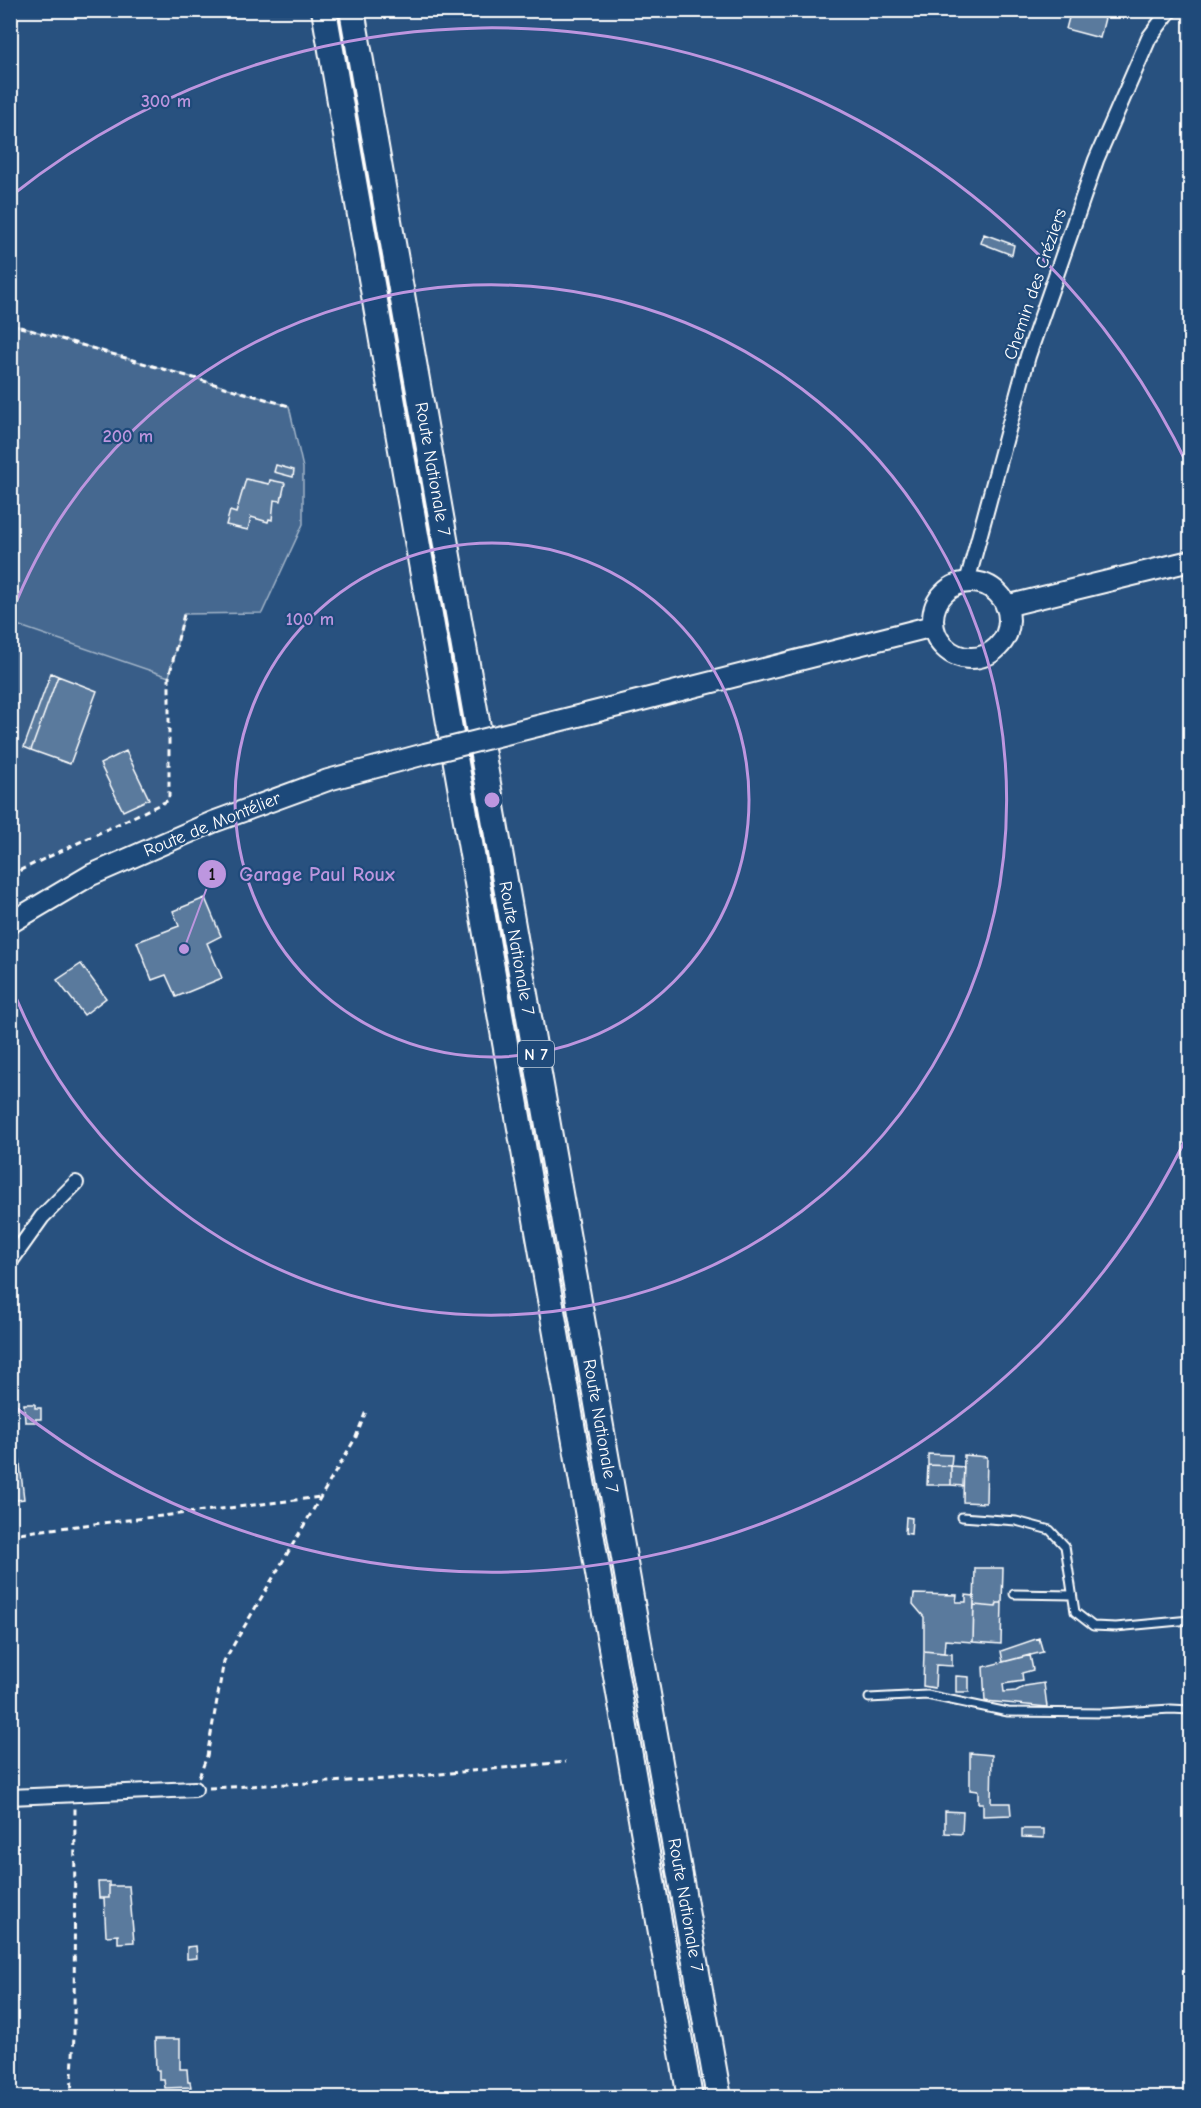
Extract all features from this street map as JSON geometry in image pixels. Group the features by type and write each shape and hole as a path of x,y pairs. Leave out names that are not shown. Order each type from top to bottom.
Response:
{"highway":[{"name":"Route Nationale 7","path":"324,10 690,2097"},
{"name":"Route Nationale 7","path":"352,10 719,2097"}],"main road":[{"path":"1006,606 1191,561"},
{"path":"967,582 990,587 1000,595 1006,606 1009,619 1007,632 1001,643 980,657 968,658 956,655 941,643 933,626 933,614 937,602 945,592 967,582"},
{"name":"Route de Montélier","path":"10,923 91,875 213,822 328,780 933,626"}],"street":[{"name":"Chemin des Créziers","path":"967,582 1028,356 1096,160 1149,38 1170,10"},
{"path":"10,1262 42,1217 76,1183"},
{"path":"10,1797 195,1789"}],"lane":[{"path":"962,1517 1016,1521 1050,1530 1065,1546 1075,1612 1093,1626 1116,1627 1191,1620"},
{"path":"1014,1594 1072,1595"},
{"path":"870,1698 927,1695 1008,1712 1104,1713 1191,1710"}],"path":[{"path":"10,324 288,406"},
{"path":"10,875 169,800 169,677 184,614"},
{"path":"366,1411 356,1437 225,1661 207,1756 195,1789 388,1779 567,1762"},
{"path":"10,1534 321,1497"},
{"path":"71,2097 74,2035 75,1794"}],"shaded area":[{"path":"11,324 289,406 303,468 303,524 262,613 184,614 169,677 11,623"},
{"path":"11,623 169,677 169,800 11,875"}],"building":[{"path":"1071,10 1107,10 1100,38 1066,29"},
{"path":"984,234 1014,245 1012,255 981,243"},
{"path":"276,465 294,470 293,477 274,472"},
{"path":"246,479 269,484 270,480 285,483 281,501 274,500 272,520 269,519 268,522 251,517 248,530 226,525 230,511 236,513"},
{"path":"51,673 58,676 31,750 24,747"},
{"path":"58,676 97,691 70,764 31,750"},
{"path":"126,751 149,799 123,811 100,764"},
{"path":"205,898 221,936 207,943 222,978 176,997 166,975 152,980 137,942 179,926 173,911"},
{"path":"81,964 106,998 84,1015 57,980"},
{"path":"24,1404 35,1404 35,1408 41,1408 41,1419 35,1419 35,1422 25,1422"},
{"path":"18,1447 24,1499 10,1501 10,1448"},
{"path":"928,1454 952,1455 951,1466 928,1465"},
{"path":"964,1455 987,1457 986,1503 963,1502"},
{"path":"928,1465 951,1466 951,1485 927,1485"},
{"path":"951,1466 964,1467 963,1486 951,1485"},
{"path":"906,1517 912,1518 911,1534 905,1533"},
{"path":"975,1568 1003,1568 1002,1603 997,1603 996,1607 974,1605"},
{"path":"914,1594 957,1595 956,1602 966,1602 966,1595 974,1596 973,1642 945,1640 944,1653 924,1651 924,1617 913,1604"},
{"path":"997,1603 1002,1603 1001,1644 973,1642 974,1605 996,1607"},
{"path":"1039,1638 1043,1652 1003,1662 1001,1651"},
{"path":"924,1651 952,1654 952,1666 936,1665 935,1688 923,1686"},
{"path":"1030,1655 1033,1670 1022,1673 1023,1681 1003,1684 1004,1692 1044,1683 1047,1707 985,1701 983,1667"},
{"path":"956,1676 969,1677 969,1692 956,1692"},
{"path":"970,1753 992,1755 991,1803 1010,1803 1011,1815 983,1816 983,1803 978,1803 978,1791 970,1790"},
{"path":"945,1811 963,1812 962,1834 945,1833"},
{"path":"1022,1829 1044,1829 1044,1838 1022,1837"},
{"path":"98,1882 109,1882 109,1898 99,1898"},
{"path":"109,1886 129,1886 134,1942 118,1943 118,1935 106,1936 104,1898 109,1898"},
{"path":"196,1946 197,1958 187,1959 187,1947"},
{"path":"155,2039 180,2039 180,2069 187,2069 188,2082 191,2087 165,2088 164,2080 159,2080 159,2070 156,2070"}],"place":[{"name":"Garage Paul Roux","path":"184,949"}]}
